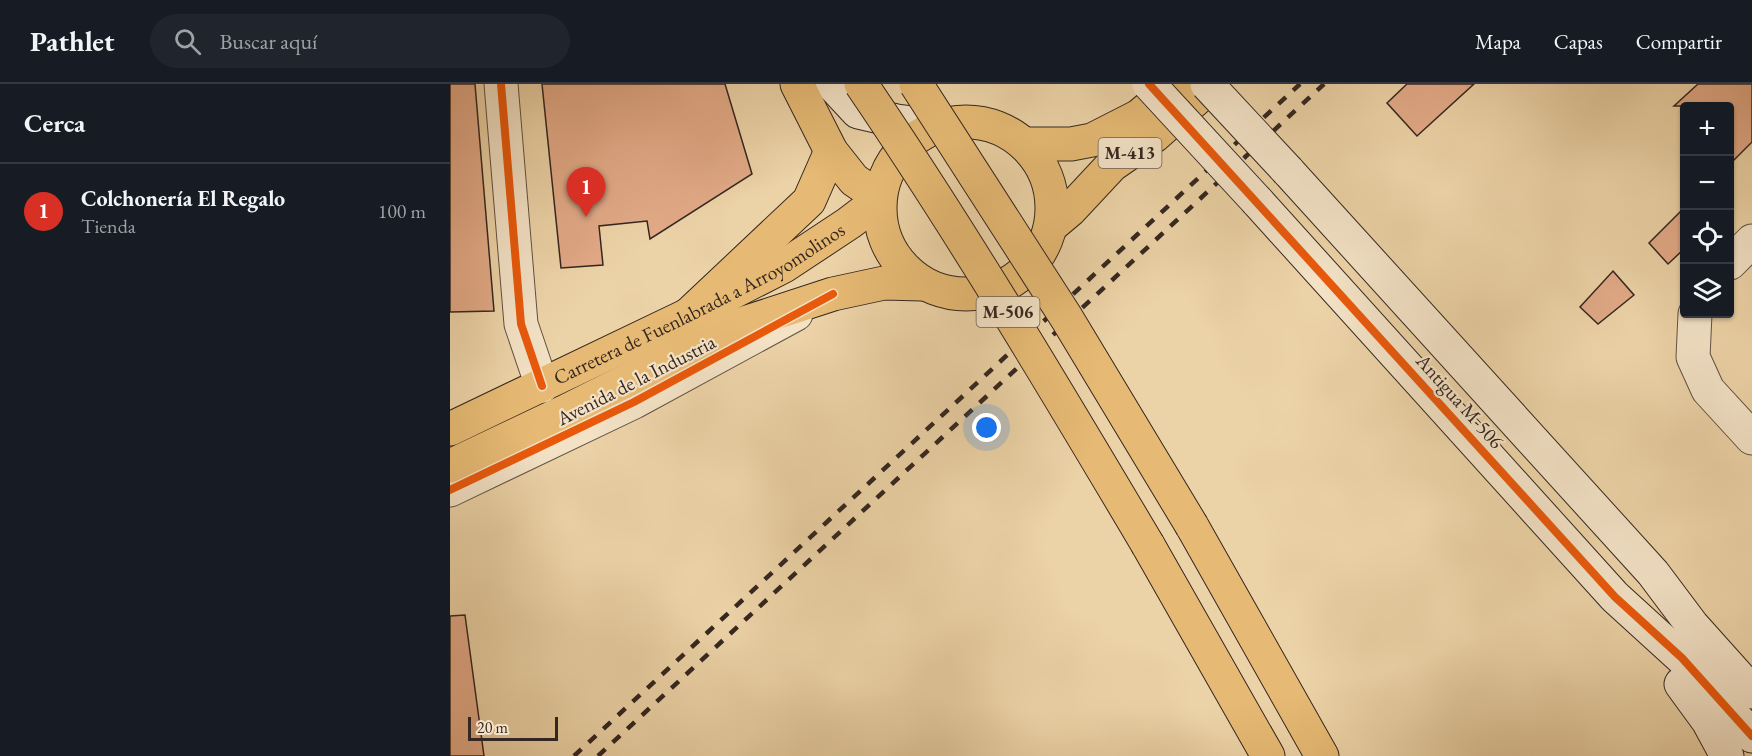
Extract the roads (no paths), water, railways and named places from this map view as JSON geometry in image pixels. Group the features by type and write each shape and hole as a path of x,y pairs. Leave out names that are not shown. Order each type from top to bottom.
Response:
{"main road":[{"path":"797,84 831,151 854,180 879,199"},
{"name":"M-506","path":"861,84 1028,344 1148,545 1268,756"},
{"name":"M-506","path":"916,84 1066,317 1192,526 1322,756"},
{"name":"M-413","path":"1024,144 1071,144 1092,140 1139,116 1177,84"},
{"name":"M-413","path":"1051,226 1070,210 1112,165 1154,136 1213,84"},
{"name":"M-413","path":"967,121 999,128 1024,144 1044,170 1052,195 1051,226 1042,250 1023,274 997,290 981,294 951,294 922,284 906,272 888,248 879,218 879,199 891,164 910,141 937,126 967,121"},
{"path":"688,315 809,201 831,151"},
{"name":"Carretera de Fuenlabrada a Arroyomolinos","path":"450,429 688,315 784,266 849,223 879,199"},
{"name":"Carretera de Fuenlabrada a Arroyomolinos","path":"450,466 735,326 833,294 884,283 922,284"}],"street":[{"path":"501,84 521,324 542,386"},
{"path":"832,84 858,112 897,121 937,126"},
{"name":"Antigua M-506","path":"1149,84 1615,597 1682,658 1752,736"},
{"name":"Antigua M-506","path":"1207,84 1653,573 1692,625 1752,692"},
{"path":"1734,259 1752,241"},
{"name":"Avenida de la Industria","path":"450,490 634,402 833,294"},
{"path":"1695,318 1693,357 1708,390 1752,438"},
{"path":"1653,573 1752,661"},
{"path":"1615,597 1708,721 1727,756"}],"railway":[{"path":"574,756 1300,84"},
{"path":"598,756 1324,84"}],"place":[{"name":"Colchonería El Regalo","path":"586,217"}]}
